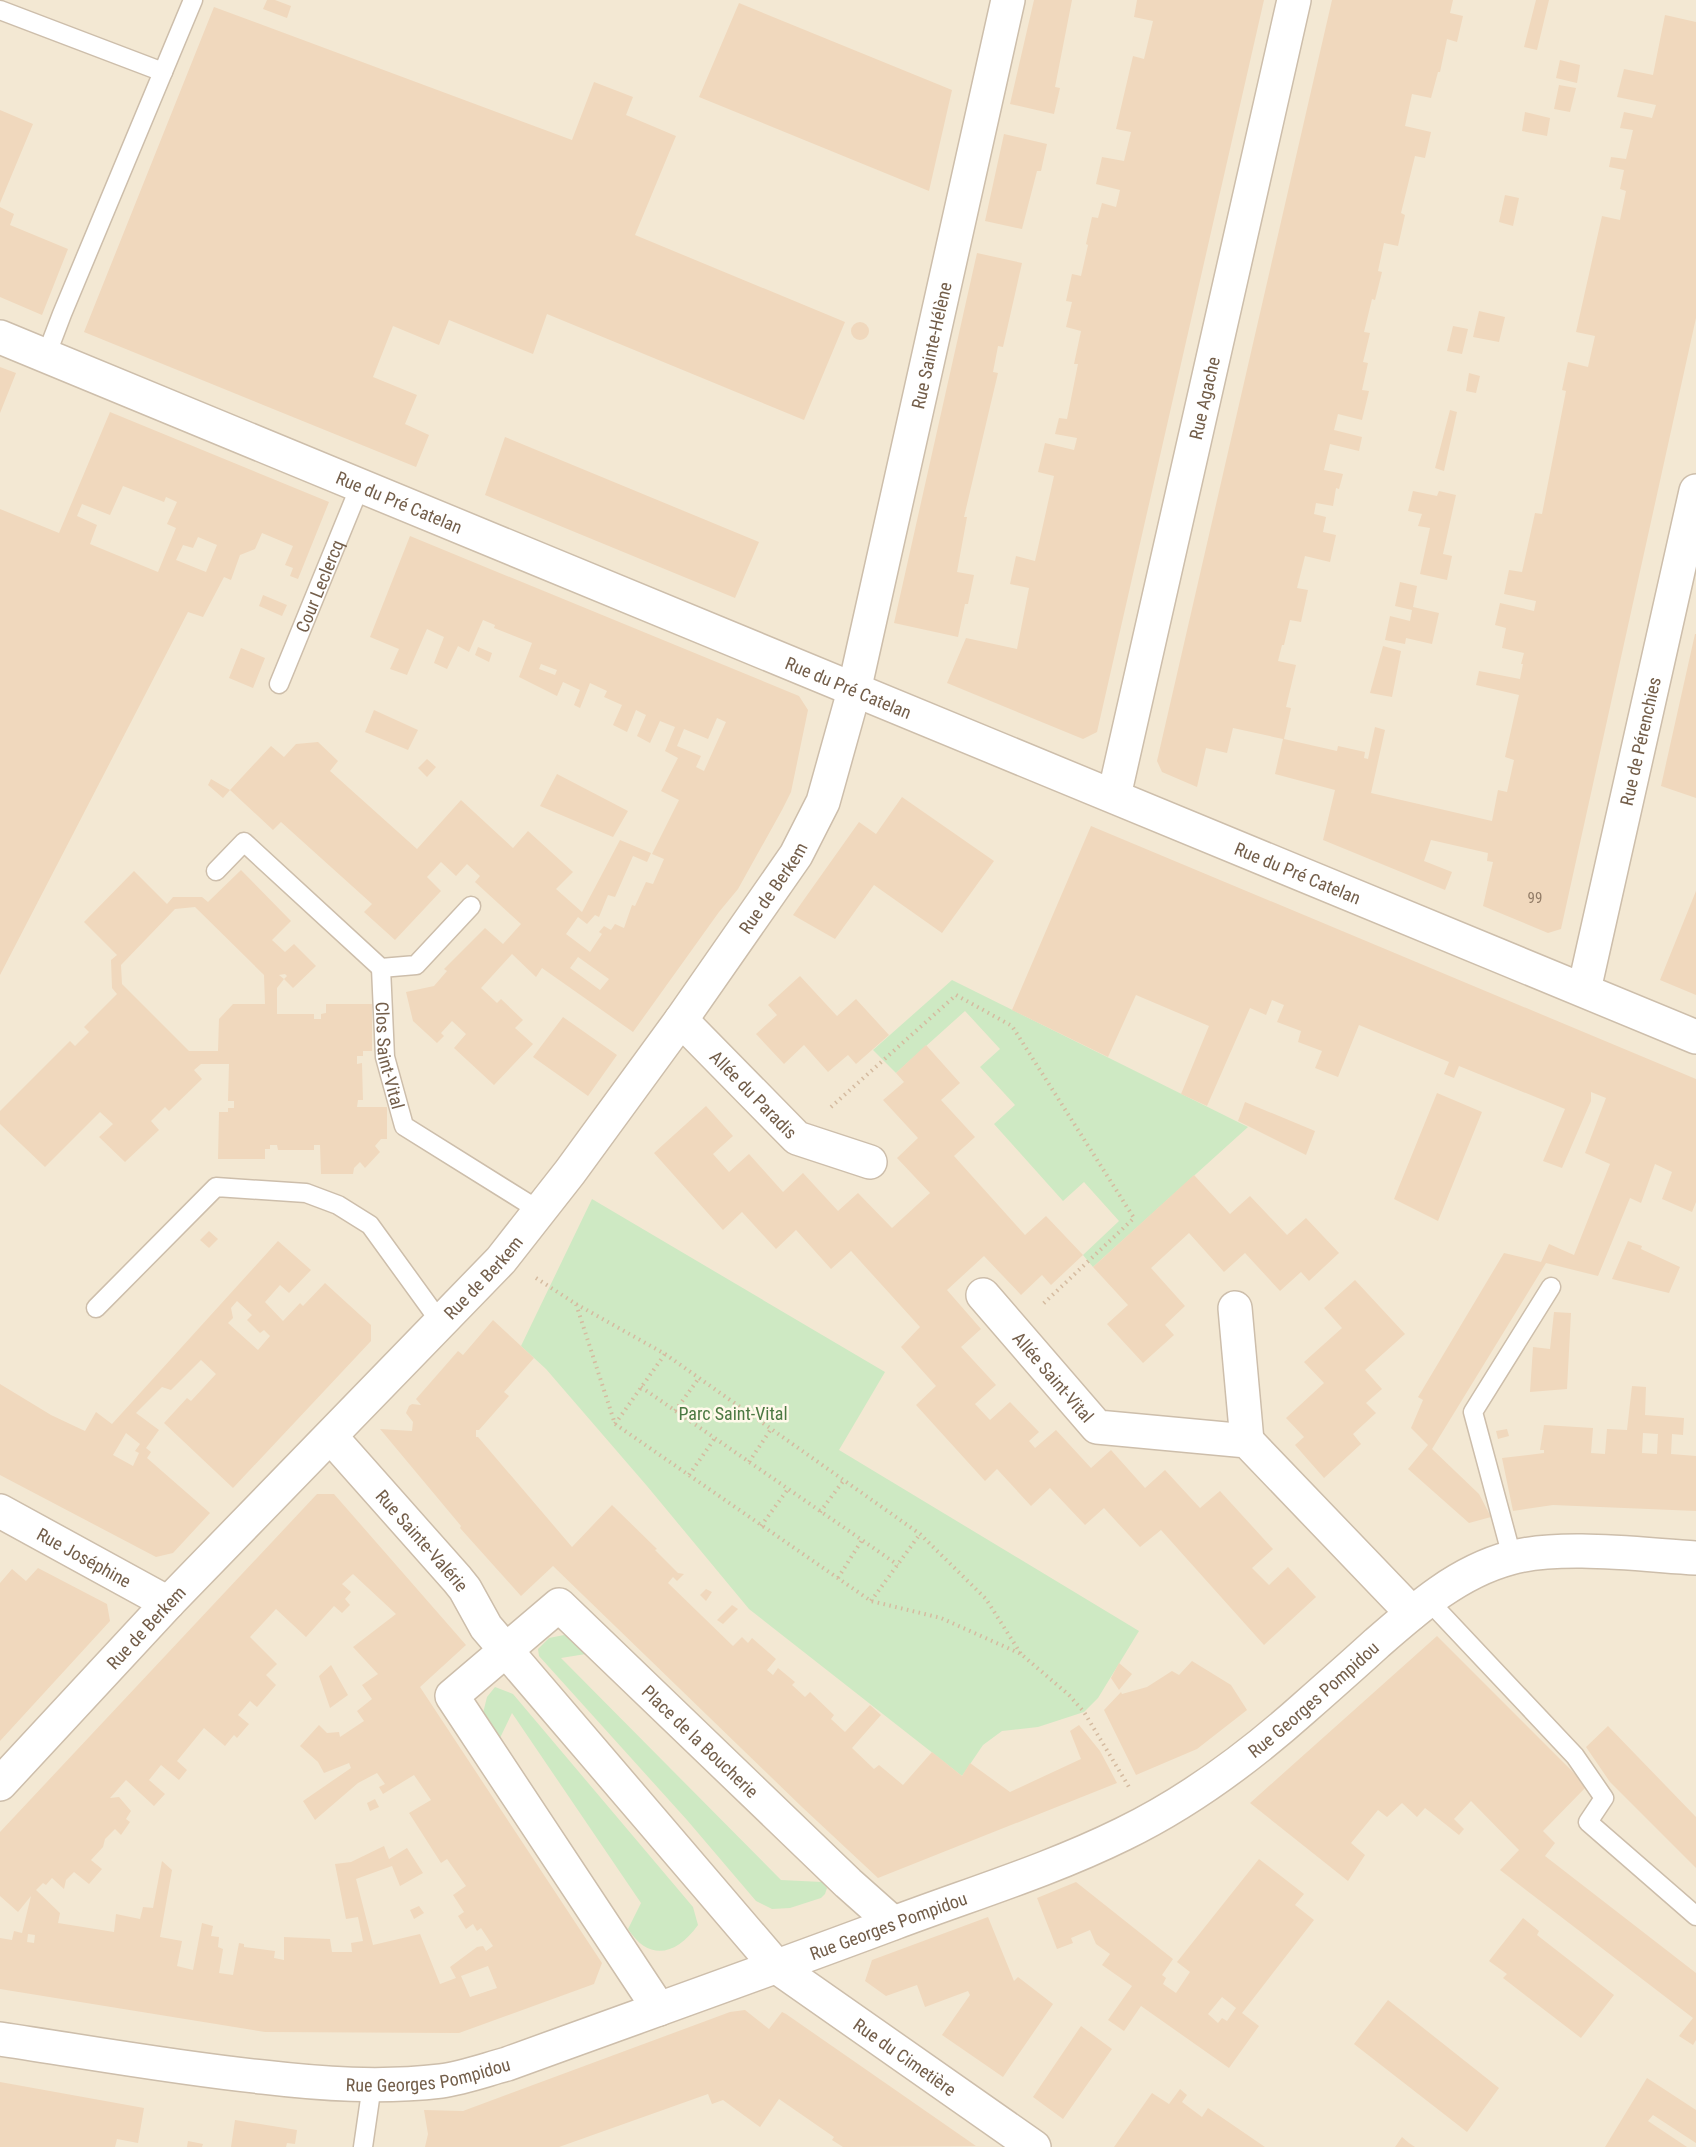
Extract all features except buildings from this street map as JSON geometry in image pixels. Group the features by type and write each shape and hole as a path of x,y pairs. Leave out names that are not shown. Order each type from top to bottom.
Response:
{"street":[{"name":"Rue Sainte-Hélène","path":"854,691 1008,0"},
{"name":"Rue Agache","path":"1114,796 1294,0"},
{"name":"Rue du Pré Catelan","path":"0,337 1696,1037"},
{"name":"Rue de Pérenchies","path":"1584,990 1696,491"},
{"name":"Rue de Berkem","path":"0,1784 168,1604 501,1260 540,1211 681,1020 796,855 823,802 833,773 854,691"},
{"name":"Allée du Paradis","path":"681,1020 797,1138 870,1162"},
{"name":"Allée Saint-Vital","path":"983,1295 1097,1427 1247,1441"},
{"path":"1235,1308 1247,1441 1420,1606"},
{"name":"Rue Sainte-Valérie","path":"331,1437 457,1579 486,1627 506,1650"},
{"name":"Rue Joséphine","path":"0,1511 168,1604"},
{"name":"Rue Georges Pompidou","path":"0,2039 226,2073 305,2082 372,2085 443,2080 507,2064 1072,1858 1149,1821 1217,1778 1272,1736 1420,1606 1455,1581 1512,1557 1540,1554 1579,1552 1696,1558"},
{"name":"Place de la Boucherie","path":"659,2009 452,1696 559,1605 848,1883 893,1923"},
{"path":"506,1650 777,1967"},
{"name":"Rue du Cimetière","path":"777,1967 1034,2147"}],"lane":[{"path":"46,356 193,0"},
{"path":"0,10 163,72"},
{"name":"Cour Leclercq","path":"279,684 360,486"},
{"path":"216,871 244,842 381,968 416,965 471,906"},
{"name":"Clos Saint-Vital","path":"381,968 385,1057 404,1126 540,1211"},
{"path":"96,1308 216,1187 306,1194 338,1205 370,1225 441,1323"},
{"path":"1512,1557 1473,1412 1551,1287"},
{"path":"1420,1606 1575,1756 1604,1798 1587,1822 1696,1916"},
{"path":"363,2147 372,2085"}],"path":[{"path":"797,1138 956,995 1012,1026 1134,1218 1014,1331"},
{"path":"501,1260 551,1286 576,1304 664,1354 920,1534 986,1599 1021,1654 1084,1712 1149,1821"},
{"path":"576,1304 615,1424 871,1601 941,1618 1021,1654"},
{"path":"615,1424 664,1354"},
{"path":"675,1411 699,1378"},
{"path":"641,1387 898,1565"},
{"path":"749,1462 771,1429"},
{"path":"689,1475 715,1438"},
{"path":"820,1512 844,1480"},
{"path":"761,1526 788,1489"},
{"path":"871,1601 920,1534"},
{"path":"838,1578 862,1540"}],"shaded area":[{"path":"0,0 1696,0 1696,2147 0,2147"}],"green space":[{"path":"952,980 1248,1127 1093,1267 1083,1255 1119,1221 1084,1182 1063,1201 994,1124 1015,1105 980,1067 1000,1049 965,1011 896,1073 873,1050"},
{"name":"Parc Saint-Vital","path":"592,1199 885,1372 839,1450 1139,1631 1098,1698 1084,1712 1038,1727 1002,1731 983,1745 962,1776 749,1609 546,1369 521,1346"},
{"path":"564,1635 577,1640 592,1653 561,1658 781,1880 822,1882 827,1888 821,1898 790,1908 772,1909 756,1901 687,1820 539,1656 538,1649 549,1638"},
{"path":"495,1687 513,1694 693,1907 698,1925 681,1943 663,1951 654,1950 636,1940 628,1929 641,1903 512,1713 499,1740 483,1713 487,1697"}]}
